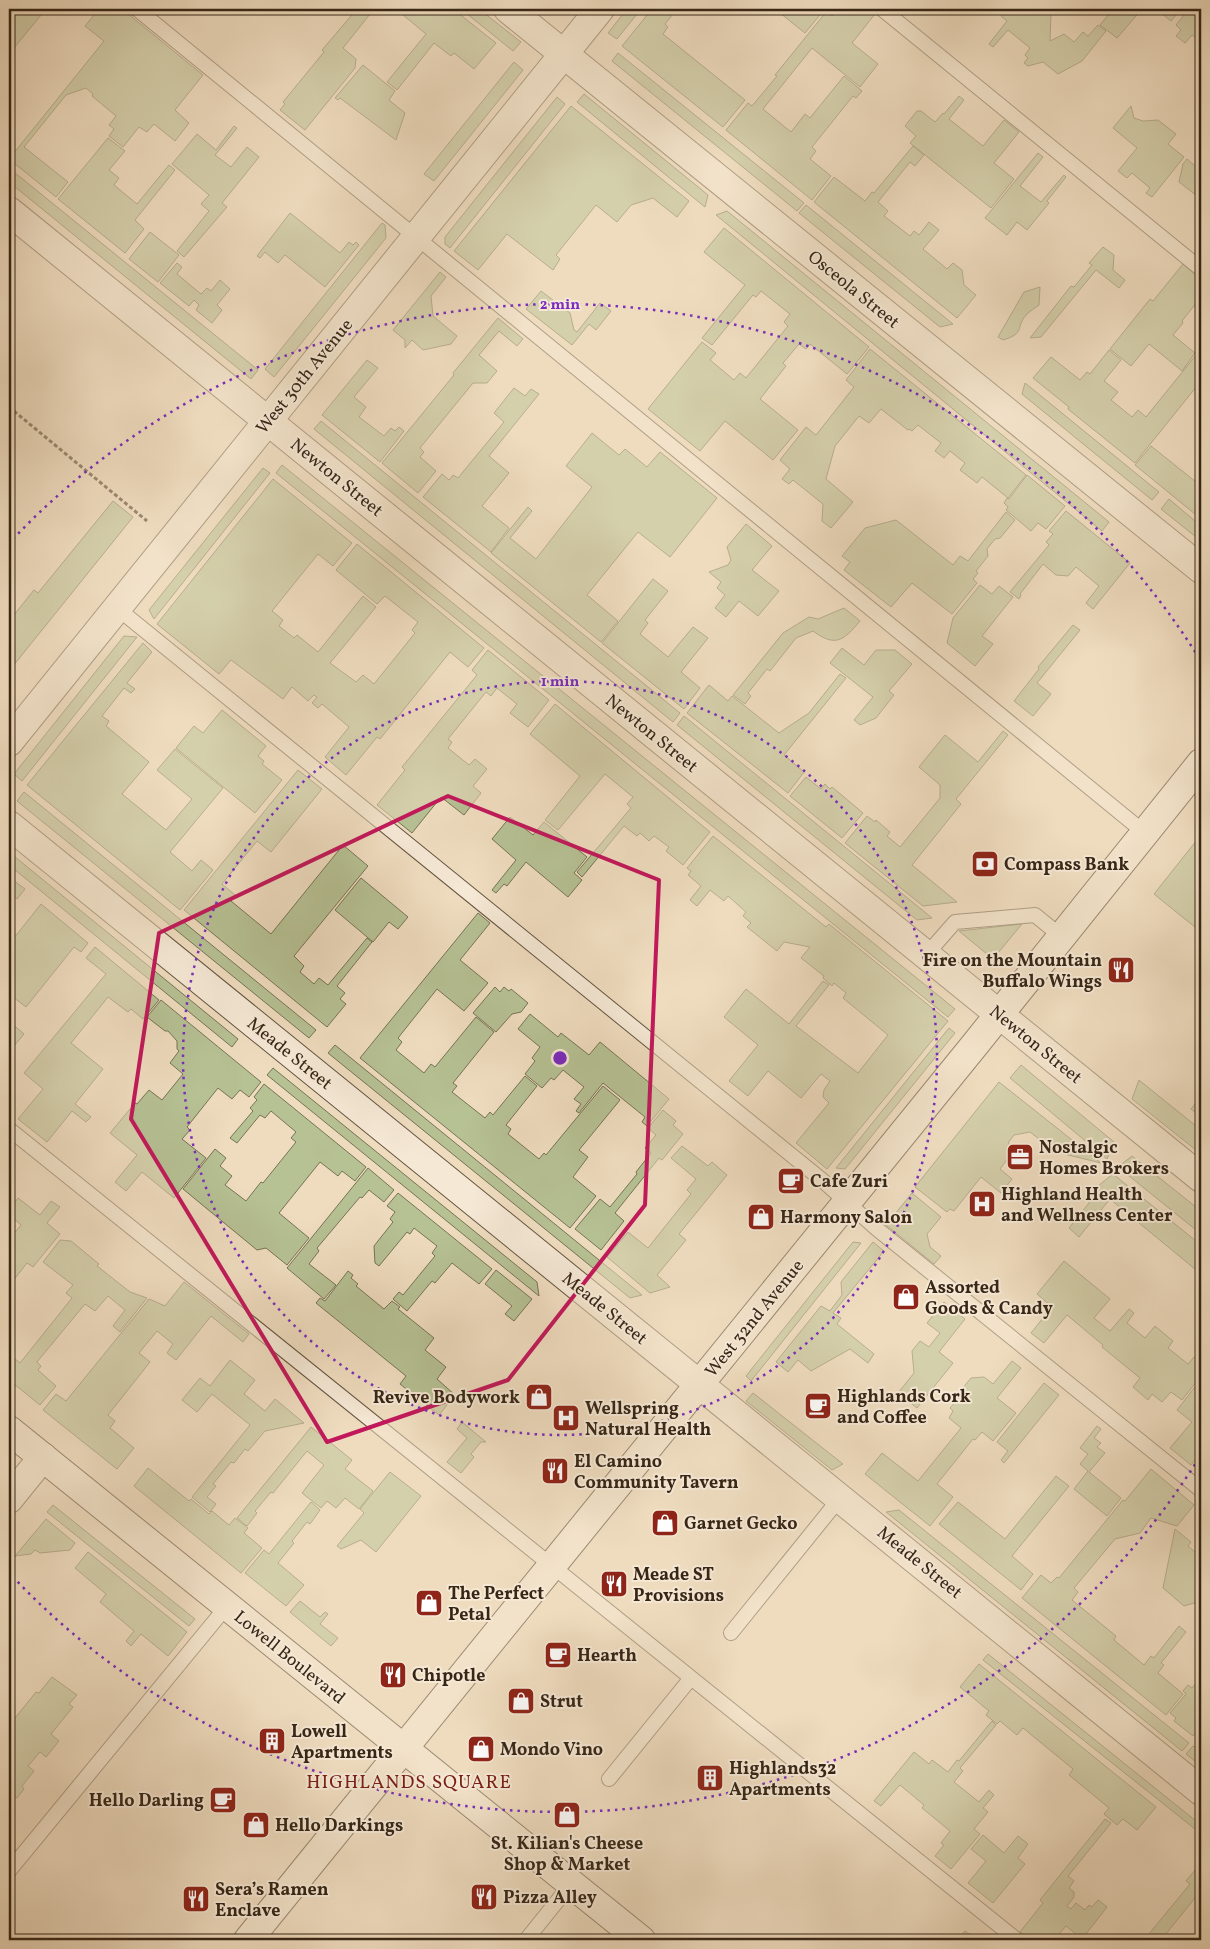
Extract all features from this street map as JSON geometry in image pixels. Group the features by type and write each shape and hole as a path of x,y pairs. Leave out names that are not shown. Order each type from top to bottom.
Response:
{"street":[{"name":"Osceola Street","path":"508,9 1201,569"},
{"name":"West 30th Avenue","path":"9,742 600,9"},
{"name":"Newton Street","path":"9,211 1201,1178"},
{"name":"West 32nd Avenue","path":"248,1940 1000,1015 1201,764"},
{"name":"Meade Street","path":"9,825 1201,1791"},
{"name":"Lowell Boulevard","path":"9,1430 641,1940"},
{"path":"9,1499 43,1457"}],"lane":[{"path":"137,9 1145,833"},
{"path":"882,9 1201,270"},
{"path":"117,608 822,1180 877,1230 1201,1490"},
{"path":"926,955 955,922 1035,915 1062,937"},
{"path":"9,1129 1017,1940"},
{"path":"731,1633 840,1498"},
{"path":"9,1871 227,1606"},
{"path":"609,1779 690,1678"},
{"path":"526,1940 571,1884"}],"path":[{"path":"9,407 147,521"}],"highlighted area":[{"path":"448,796 659,880 645,1205 508,1380 327,1442 131,1119 159,933"}],"green space":[{"path":"9,9 46,9 9,54"},
{"path":"99,9 122,9 203,75 175,110 189,123 175,141 154,124 147,132 139,127 123,147 109,136 114,129 109,125 116,116 92,96 93,94 86,88 66,95 24,147 68,182 56,197 9,159 104,41 85,26"},
{"path":"357,9 374,9 343,48 356,59 355,68 305,130 280,110 285,104 283,102 324,52 322,50"},
{"path":"399,9 453,9 496,43 474,69 454,53 451,56 434,43 397,90 387,82 426,34 403,15 404,13"},
{"path":"461,9 479,9 521,42 513,51"},
{"path":"627,9 641,9 617,39 608,33"},
{"path":"652,9 677,9 665,24 668,27 663,34 745,100 723,127 622,46"},
{"path":"775,9 822,9 824,10 805,33"},
{"path":"838,9 868,9 875,14 852,43 878,64 860,87 812,48 763,109 791,132 805,114 810,118 844,76 862,91 856,98 853,96 812,147 816,151 810,159 831,176 812,200 726,130 748,103 752,106 826,12 832,16"},
{"path":"1007,9 1050,9 1050,41 1064,34 1074,42 1083,32 1088,36 1098,25 1106,31 1082,61 1058,74 1043,62 1028,66 1024,63 1028,58 1025,55 1030,48 1008,30 993,47 989,44 1007,21 1001,16"},
{"path":"1113,9 1142,9 1117,38 1100,25"},
{"path":"1156,9 1181,9 1171,21"},
{"path":"1189,9 1201,9 1201,42 1192,35 1185,43 1176,36 1181,30 1176,25"},
{"path":"618,53 804,203 797,211 612,61"},
{"path":"514,62 523,70 434,181 424,174"},
{"path":"363,65 395,91 389,100 405,113 396,140 340,98 338,100 335,98"},
{"path":"584,94 708,195 705,207 577,102"},
{"path":"959,96 964,100 949,119 983,146 1004,120 1019,132 994,163 1014,179 991,208 910,143 916,136 905,126 917,111 921,111 935,122"},
{"path":"557,97 565,104 450,248 445,244 445,237"},
{"path":"571,106 689,201 677,217 653,198 631,205 617,222 596,205 556,255 560,259 553,270 507,234 478,270 454,251"},
{"path":"1131,106 1134,118 1143,121 1158,120 1176,134 1168,144 1184,157 1152,197 1146,193 1150,188 1132,173 1127,178 1118,171 1137,148 1113,128"},
{"path":"234,126 237,128 215,155 231,167 247,147 259,157 222,203 227,207 184,257 177,251 209,211 201,204 209,195 172,164 197,134 216,150"},
{"path":"108,138 125,151 109,170 119,178 114,185 137,204 169,165 175,170 135,220 144,229 125,253 58,199"},
{"path":"913,146 924,155 915,166 910,162 878,202 888,211 884,216 910,236 914,231 919,235 929,222 939,230 923,249 947,269 953,263 962,270 964,285 976,295 957,318 814,202 834,177 865,201 872,192 874,193"},
{"path":"1038,153 1043,157 1020,186 1041,202 1064,175 1066,177 1047,201 1049,203 1027,230 1017,222 1007,235 985,218"},
{"path":"1187,159 1196,167 1201,161 1201,199 1179,182 1183,164"},
{"path":"9,168 258,370 251,379 9,182"},
{"path":"806,205 953,324 940,327 799,213"},
{"path":"727,211 1109,522 1102,531 716,215"},
{"path":"290,213 340,253 349,242 353,245 356,242 359,245 325,287 285,255 278,263 265,252 260,258 257,256"},
{"path":"382,223 385,225 386,238 274,377 265,369"},
{"path":"724,228 869,347 847,374 810,344 806,349 799,344 783,363 786,366 760,399 798,430 773,460 725,421 700,451 648,409 702,342 716,353 710,360 734,380 740,373 746,378 788,326 784,322 790,314 761,291 756,297 753,295 712,345 702,338 745,285 704,252"},
{"path":"150,232 179,255 158,282 129,259"},
{"path":"1103,247 1114,255 1113,270 1125,280 1119,288 1096,270 1041,337 1030,338 1071,286 1074,287 1092,265 1089,263"},
{"path":"177,263 182,267 177,274 201,294 207,288 211,291 220,280 230,289 217,305 222,310 212,323 196,310 199,305 194,300 189,306 160,283"},
{"path":"1183,264 1201,279 1201,297 1173,335 1195,353 1182,371 1149,344 1131,366 1110,349 1150,299 1153,301"},
{"path":"440,272 446,277 431,296 433,316 457,336 451,344 423,350 412,340 405,348 405,340 393,330"},
{"path":"1040,287 1039,305 1026,315 1015,335 1003,340 998,337 1024,292"},
{"path":"541,291 570,313 574,330 577,332 600,303 611,311 596,330 589,324 572,345 526,309"},
{"path":"498,318 523,339 517,346 499,331 479,355 497,371 487,383 473,383 420,448 424,452 420,457 436,471 418,493 382,463"},
{"path":"870,349 1026,475 1008,498 982,477 977,483 960,470 965,463 950,451 944,458 935,451 941,443 918,425 912,431 908,430 881,409 869,423 859,416 835,446 826,479 853,502 831,528 822,521 823,504 793,480 789,484 782,479 790,469 780,460 806,427 816,435 854,387 846,380"},
{"path":"1109,350 1121,360 1104,381 1118,392 1111,400 1132,417 1138,410 1146,417 1196,355 1199,357 1201,353 1201,381 1135,463 1033,378 1051,357 1080,380 1087,372 1090,374"},
{"path":"367,360 378,368 354,397 366,407 359,417 384,436 391,428 395,431 399,427 404,431 380,462 322,415"},
{"path":"1025,383 1159,492 1152,500 1022,394"},
{"path":"514,388 525,396 531,389 539,394 489,456 509,473 482,506 509,528 491,552 423,497 442,474 449,480 453,475 458,478 504,422 494,413"},
{"path":"321,421 680,713 673,722 314,429"},
{"path":"592,433 619,455 625,449 647,467 660,452 717,498 670,557 638,532 587,595 618,621 601,642 491,553 528,507 532,511 510,538 536,559 592,487 566,466"},
{"path":"1151,446 1201,486 1201,519 1135,465"},
{"path":"282,465 955,1009 948,1017 276,473"},
{"path":"263,468 270,473 154,619 149,610"},
{"path":"1027,475 1065,506 1046,529 1038,523 1031,531 1006,510 1008,507 1004,503 1007,498 1009,499"},
{"path":"273,479 352,543 333,566 318,554 272,611 283,620 279,626 294,638 297,635 318,652 363,596 376,607 330,663 356,682 363,675 374,684 415,633 412,630 418,622 385,596 377,604 336,570 357,544 484,648 468,667 450,652 380,739 377,737 346,775 325,757 349,727 322,704 318,708 312,703 317,697 314,695 308,701 292,687 283,699 231,660 219,674 157,624"},
{"path":"1169,499 1201,526 1201,541 1161,509"},
{"path":"113,501 133,517 9,671 9,621 34,590 38,593"},
{"path":"1066,511 1130,563 1093,609 1086,603 1099,586 1076,567 1068,576 1056,575 1043,564 1020,594 1019,599 1010,592 1049,545 1046,542 1053,534 1049,531"},
{"path":"1006,512 1015,520 1000,538 995,539 987,549 988,556 976,571 978,573 973,579 977,583 952,614 912,583 891,607 844,570 850,562 842,556 865,528 896,520 953,565 960,556 968,561"},
{"path":"746,524 772,546 752,570 779,591 758,616 739,601 726,617 715,608 725,595 717,588 721,582 709,572 728,565 731,560 727,547"},
{"path":"653,579 668,591 645,620 648,623 640,634 668,657 693,627 708,638 681,672 700,688 684,709 602,643"},
{"path":"980,585 992,594 999,586 1013,597 982,636 993,644 975,666 947,643 953,618"},
{"path":"844,608 860,621 844,637 839,640 828,639 813,631 796,638 770,671 767,669 748,693 751,696 745,704 733,695 783,633 809,617 818,619"},
{"path":"1073,625 1080,630 1037,683 1051,694 1033,716 1014,701 1039,669 1038,667"},
{"path":"124,636 137,637 22,781 14,774"},
{"path":"143,643 152,652 127,683 135,689 131,693 124,688 102,716 109,721 106,726 149,762 122,794 166,830 192,799 157,770 175,749 223,788 170,852 192,871 201,860 213,870 180,910 27,785"},
{"path":"842,648 864,665 876,650 895,650 912,664 889,691 894,695 876,718 860,725 854,720 873,697 830,663"},
{"path":"488,650 549,700 528,727 510,713 517,704 497,688 491,696 486,692 448,739 452,742 448,748 469,765 475,759 487,769 473,786 481,793 464,815 441,797 412,833 377,805 405,770 402,767 477,675 472,670"},
{"path":"840,674 846,678 784,755 804,772 788,793 687,713 709,685 728,701 732,696 779,733 809,713"},
{"path":"555,704 710,832 683,865 666,851 669,847 654,836 649,841 640,833 637,836 624,826 582,877 577,872 631,808 627,804 633,797 605,774 558,830 545,820 580,776 530,734"},
{"path":"222,710 266,746 258,756 264,761 262,764 282,780 255,813 176,748 194,726 203,733"},
{"path":"684,716 932,918 917,920 677,725"},
{"path":"1003,731 1008,735 956,799 961,804 912,865 957,902 923,906 845,843 867,816 875,822 876,820 890,832 887,836 900,847 940,798 940,785 919,767 945,735 978,762"},
{"path":"298,770 322,789 271,852 257,841 222,884 235,895 231,901 271,934 343,845 368,866 294,956 304,966 300,972 314,984 319,978 328,985 367,938 372,942 337,986 345,993 340,999 346,1004 327,1027 184,910"},
{"path":"806,777 821,789 825,784 830,789 832,787 863,813 842,838 790,796"},
{"path":"24,792 316,1030 309,1038 17,801"},
{"path":"510,817 533,835 544,822 587,857 574,873 582,880 568,897 526,862 507,886 504,884 496,893 492,890 516,860 492,839"},
{"path":"1201,835 1201,932 1154,894"},
{"path":"713,836 826,927 829,924 948,1021 827,1169 796,1143 829,1103 823,1097 824,1090 830,1081 821,1074 801,1098 768,1071 748,1096 729,1081 758,1045 724,1017 746,989 789,1024 823,981 829,985 796,1026 858,1073 888,1035 843,998 846,993 834,983 832,986 823,978 824,976 801,958 810,947 784,942 777,951 747,927 751,923 743,916 746,912 728,896 724,901 710,890 697,906 690,900 701,886 688,875 691,871 687,868"},
{"path":"9,852 238,1039 232,1047 9,865"},
{"path":"9,877 25,889 17,899 9,892"},
{"path":"361,878 408,917 398,929 389,922 373,942 335,910"},
{"path":"41,904 88,943 81,952 74,947 26,1007 9,994 9,948 10,943"},
{"path":"478,913 490,923 460,960 488,983 464,1011 437,989 398,1038 402,1042 396,1050 424,1073 431,1064 435,1067 476,1017 494,1032 453,1083 457,1086 452,1092 485,1118 490,1112 493,1115 525,1076 537,1086 506,1125 511,1129 508,1134 539,1159 544,1153 546,1155 603,1086 620,1100 579,1150 588,1157 573,1177 596,1196 570,1228 360,1058"},
{"path":"1022,924 993,959 959,931"},
{"path":"95,947 159,1000 143,1019 131,1009 128,1012 108,997 71,1043 103,1069 75,1104 91,1117 86,1122 72,1111 47,1142 18,1119 43,1089 24,1073 106,974 86,958"},
{"path":"495,987 500,992 504,987 509,991 511,989 528,1003 521,1012 512,1014 496,1032 473,1013"},
{"path":"161,1000 261,1082 249,1097 240,1090 232,1099 218,1088 187,1127 190,1130 182,1139 206,1158 174,1198 142,1172 126,1191 115,1182 137,1155 110,1133 135,1103 137,1104 149,1090 162,1100 183,1074 170,1063 179,1051 177,1049 177,1041 168,1031 165,1031 147,1017"},
{"path":"530,1014 558,1037 561,1033 589,1055 600,1042 669,1099 647,1126 642,1122 645,1117 603,1083 579,1113 576,1111 581,1104 574,1099 584,1087 563,1070 554,1080 551,1078 542,1088 525,1074 535,1061 532,1058 540,1047 518,1029"},
{"path":"11,1023 24,1034 9,1052 9,1025"},
{"path":"949,1028 955,1033 845,1169 836,1168"},
{"path":"335,1045 642,1295 630,1298 328,1053"},
{"path":"1021,1065 1114,1142 1107,1159 1010,1078"},
{"path":"273,1068 537,1282 539,1296 267,1075"},
{"path":"1139,1080 1201,1130 1201,1154 1132,1099"},
{"path":"999,1082 1101,1163 1056,1152 1030,1132 1014,1135 1008,1143 1015,1149 1000,1169 1012,1179 1001,1193 981,1177 954,1211 950,1209 947,1212 915,1187"},
{"path":"264,1084 366,1167 355,1181 342,1171 338,1176 320,1162 279,1213 309,1238 287,1265 266,1248 257,1250 183,1189 215,1149 226,1158 220,1166 232,1176 225,1185 246,1201 296,1142 291,1138 296,1132 271,1111 265,1118 260,1115 237,1143 230,1138 253,1111 250,1108 257,1100 254,1097"},
{"path":"1201,1096 1201,1117 1191,1109"},
{"path":"663,1110 676,1121 673,1125 683,1134 662,1160 659,1158 615,1213 624,1221 601,1250 575,1229 600,1199 610,1207 637,1174 636,1172 651,1153 645,1148 656,1135 648,1128"},
{"path":"682,1146 708,1166 712,1162 727,1175 679,1234 686,1240 657,1275 670,1287 650,1293 607,1257 628,1232 648,1248 691,1194 687,1190 696,1179 671,1158"},
{"path":"1132,1156 1201,1211 1201,1234 1118,1167"},
{"path":"368,1168 394,1190 384,1202 369,1190 362,1198 360,1197 317,1248 319,1251 309,1264 336,1285 324,1299 287,1268"},
{"path":"1113,1174 1201,1245 1201,1274 1110,1199 1079,1237 1069,1228 1093,1198 1088,1194"},
{"path":"398,1193 492,1269 479,1284 452,1263 435,1283 432,1281 407,1311 393,1299 399,1292 403,1295 435,1256 432,1253 437,1246 414,1228 410,1234 407,1232 379,1266 375,1263 374,1246 393,1222 390,1219 395,1212 387,1206"},
{"path":"912,1193 941,1217 927,1234 930,1247 941,1256 934,1264 886,1225"},
{"path":"18,1198 40,1215 51,1201 60,1207 47,1223 60,1234 33,1267 27,1263 9,1286 9,1248 15,1240 11,1237 21,1225 9,1214 9,1210"},
{"path":"60,1240 71,1241 99,1264 97,1266 130,1292 147,1298 120,1332 113,1326 125,1310 108,1296 95,1311 85,1304 37,1362 41,1366 38,1370 56,1386 40,1405 9,1380 9,1365 14,1358 20,1363 72,1298 66,1293 73,1285 43,1262"},
{"path":"853,1242 861,1243 751,1381 746,1376"},
{"path":"873,1242 884,1251 833,1313 841,1318 837,1324 874,1354 868,1363 850,1349 811,1371 798,1360 788,1372 776,1362 821,1306 830,1311 842,1295 841,1282"},
{"path":"1064,1261 1110,1299 1094,1318 1110,1331 1129,1309 1134,1313 1127,1323 1145,1338 1155,1326 1173,1341 1168,1348 1188,1364 1194,1357 1201,1363 1201,1376 1182,1400 1171,1392 1162,1402 1152,1394 1148,1400 1133,1387 1140,1378 1067,1315 1044,1343 1031,1333 1052,1307 1037,1294"},
{"path":"496,1270 532,1299 514,1321 505,1314 512,1306 485,1284"},
{"path":"348,1271 353,1275 351,1278 358,1284 356,1286 384,1309 392,1301 400,1307 398,1309 434,1338 425,1350 446,1367 437,1379 455,1395 439,1415 400,1384 406,1376 316,1303 320,1298 325,1301"},
{"path":"184,1282 249,1334 243,1342 211,1316 176,1360 167,1353 173,1344 157,1331 139,1353 150,1362 108,1415 115,1421 110,1428 134,1448 117,1469 43,1410 56,1394 66,1401 149,1299 165,1306"},
{"path":"944,1302 965,1319 939,1352 953,1363 917,1408 898,1393 914,1373 912,1351 920,1341 929,1347 940,1333 927,1323"},
{"path":"230,1360 255,1380 244,1394 265,1411 275,1399 304,1423 265,1431 248,1451 245,1449 234,1463 231,1462 213,1484 216,1486 207,1497 216,1504 210,1512 192,1497 250,1425 212,1394 197,1412 182,1400 200,1378 210,1386"},
{"path":"1012,1361 1021,1368 997,1398 1016,1413 993,1441 982,1432 975,1440 973,1439 937,1484 953,1497 930,1526 865,1474 882,1453 918,1481 961,1428 949,1418 953,1411 950,1408 960,1397 957,1395 971,1378 984,1377 993,1384"},
{"path":"1044,1383 1059,1395 1004,1463 1001,1460 1008,1451 997,1442"},
{"path":"1198,1383 1201,1386 1201,1399 1196,1406 1201,1410 1201,1452 1191,1465 1170,1448 1192,1422 1177,1410"},
{"path":"753,1393 843,1464 832,1470 746,1401"},
{"path":"462,1422 486,1442 481,1442 471,1454 474,1457 461,1473 447,1462 467,1438 457,1429"},
{"path":"1097,1426 1101,1429 1094,1438 1101,1443 1097,1447 1105,1453 1089,1472 1121,1498 1107,1516 1074,1489 1088,1471 1080,1464 1088,1454 1080,1448"},
{"path":"311,1427 352,1460 345,1469 373,1491 359,1509 345,1498 336,1508 327,1501 321,1508 302,1493 324,1465 307,1451 273,1493 271,1492 255,1511 257,1513 247,1526 237,1518"},
{"path":"148,1468 189,1501 191,1499 209,1514 212,1511 229,1525 235,1518 248,1528 244,1533 262,1548 241,1573 134,1486"},
{"path":"1151,1469 1194,1505 1177,1526 1151,1518 1140,1533 1115,1539 1074,1588 1078,1592 1072,1600 1116,1636 1114,1640 1144,1665 1151,1656 1154,1658 1179,1626 1186,1632 1161,1663 1164,1665 1158,1673 1183,1694 1166,1715 1022,1598 1041,1575 1051,1583 1057,1577 1059,1578"},
{"path":"390,1472 421,1496 376,1552 361,1540 341,1549 337,1546 364,1513 360,1509"},
{"path":"1056,1476 1069,1486 1012,1556 1033,1574 1021,1590 939,1524 958,1502 1005,1539"},
{"path":"311,1502 320,1510 310,1524 307,1522 292,1541 294,1543 278,1563 304,1585 286,1606 245,1573 264,1550 269,1554"},
{"path":"53,1505 195,1619 189,1626 47,1512"},
{"path":"899,1510 1189,1743 1182,1751 886,1512"},
{"path":"46,1519 75,1543 70,1550 40,1553 35,1550 31,1554 15,1556"},
{"path":"1175,1529 1191,1542 1188,1546 1201,1557 1201,1601 1184,1606 1163,1588"},
{"path":"88,1552 187,1632 168,1656 141,1634 131,1646 126,1641 134,1631 100,1602 106,1594 75,1568"},
{"path":"300,1601 320,1617 325,1612 328,1614 320,1624 338,1638 331,1646 290,1612"},
{"path":"988,1654 1201,1825 1200,1833 983,1660"},
{"path":"979,1664 1156,1807 1137,1830 1123,1819 1117,1825 1104,1814 1109,1808 1069,1775 1073,1769 1023,1728 1017,1735 1000,1721 997,1724 986,1715 989,1711 960,1687"},
{"path":"52,1677 77,1695 69,1704 73,1707 51,1734 59,1741 46,1757 40,1752 28,1766 34,1771 22,1786 24,1789 17,1798 9,1792 9,1722 11,1723 36,1692 39,1693"},
{"path":"1201,1677 1201,1726 1193,1736 1174,1721 1176,1718 1170,1713 1186,1694 1183,1691 1188,1685 1192,1688"},
{"path":"992,1721 996,1725 960,1768 963,1771 954,1782 979,1802 989,1790 994,1795 983,1808 988,1812 974,1829 980,1834 951,1869 935,1856 944,1845 941,1843 950,1831 922,1808 924,1805 900,1785 881,1806 874,1801 914,1752 929,1764 932,1760 948,1772"},
{"path":"1193,1746 1201,1752 1201,1766 1186,1754"},
{"path":"1105,1819 1111,1823 1068,1876 1074,1881 1069,1888 1074,1892 1074,1897 1067,1906 1071,1909 1076,1903 1085,1910 1089,1905 1092,1907 1098,1900 1107,1907 1082,1939 1066,1926 1054,1940 1031,1940 1020,1932 1043,1903 1040,1900"},
{"path":"983,1835 1004,1853 1018,1836 1028,1844 1018,1858 1025,1864 993,1903 968,1883 986,1861 971,1849"},
{"path":"1201,1863 1201,1894 1199,1893 1161,1940 1144,1940 1190,1884 1186,1881"},
{"path":"965,1931 977,1940 957,1940"}],"place":[{"name":"Compass Bank","path":"985,864"},
{"name":"Fire on the Mountain Buffalo Wings","path":"1121,970"},
{"name":"Nostalgic Homes Brokers","path":"1020,1157"},
{"name":"Cafe Zuri","path":"791,1181"},
{"name":"Highland Health and Wellness Center","path":"982,1204"},
{"name":"Harmony Salon","path":"761,1217"},
{"name":"Assorted Goods & Candy","path":"906,1297"},
{"name":"Revive Bodywork","path":"539,1397"},
{"name":"Highlands Cork and Coffee","path":"818,1406"},
{"name":"Wellspring Natural Health","path":"566,1418"},
{"name":"El Camino Community Tavern","path":"555,1471"},
{"name":"Garnet Gecko","path":"665,1523"},
{"name":"Meade ST Provisions","path":"614,1584"},
{"name":"The Perfect Petal","path":"429,1603"},
{"name":"Hearth","path":"558,1655"},
{"name":"Chipotle","path":"393,1675"},
{"name":"Strut","path":"521,1701"},
{"name":"Lowell Apartments","path":"272,1741"},
{"name":"Mondo Vino","path":"481,1749"},
{"name":"Highlands32 Apartments","path":"710,1778"},
{"name":"Hello Darling","path":"223,1800"},
{"name":"St. Kilian's Cheese Shop & Market","path":"567,1815"},
{"name":"Hello Darkings","path":"256,1825"},
{"name":"Pizza Alley","path":"484,1897"},
{"name":"Sera’s Ramen Enclave","path":"196,1899"}],"district":[{"name":"HIGHLANDS SQUARE","path":"409,1781"}]}
